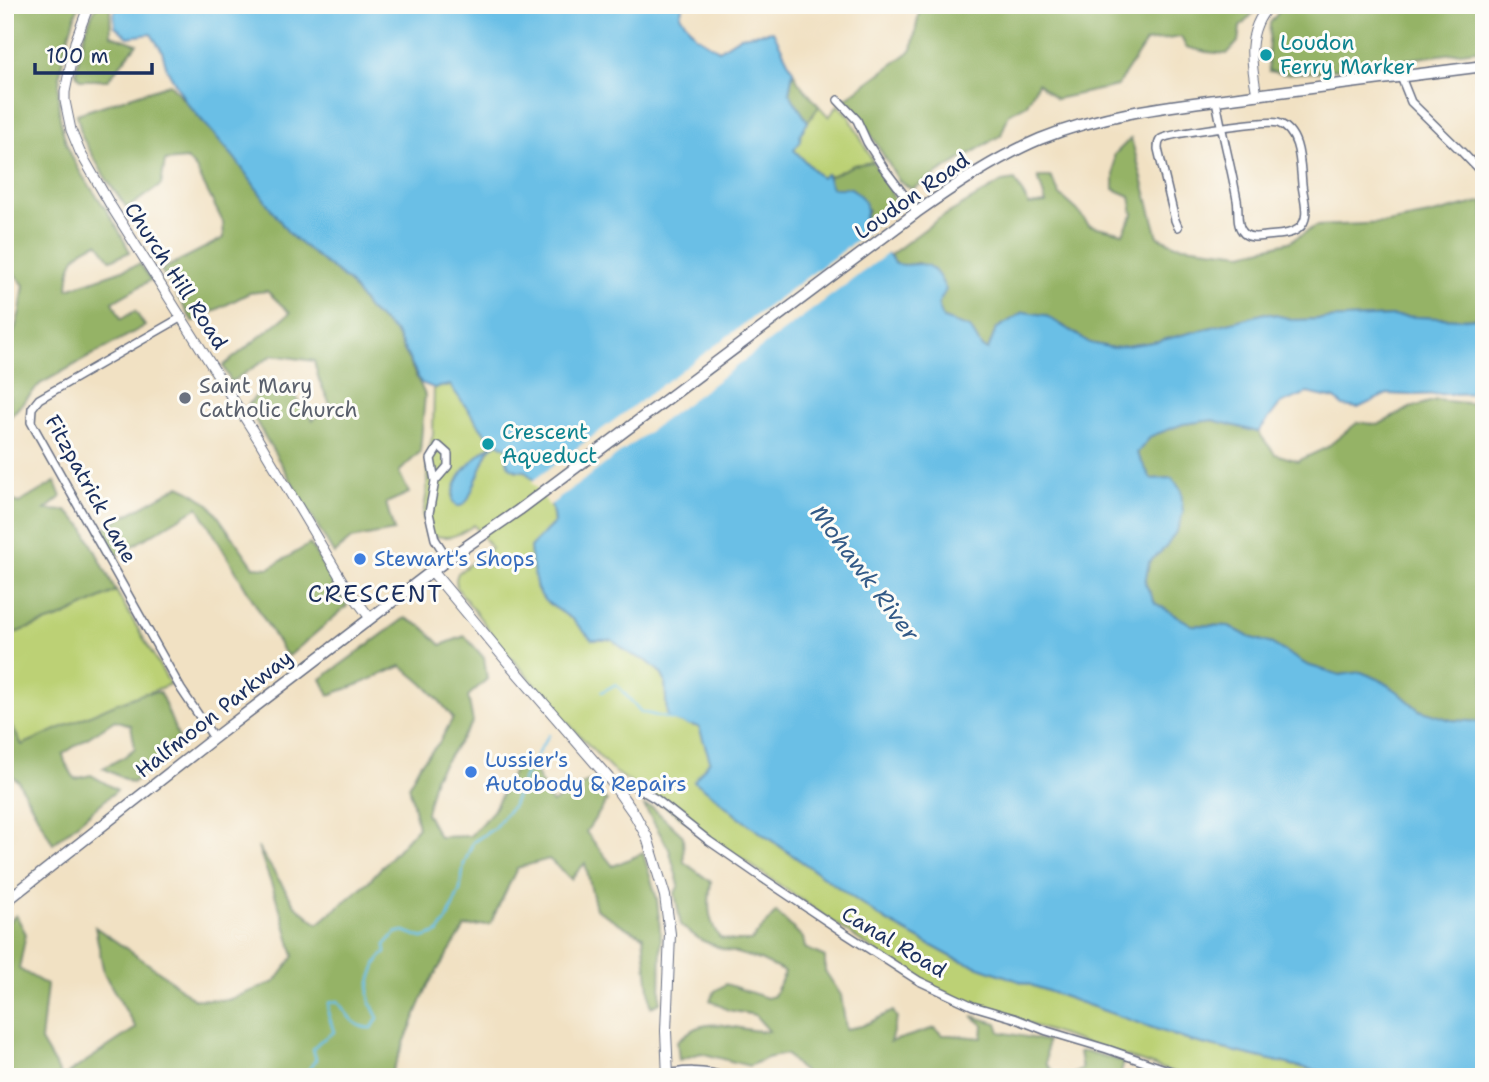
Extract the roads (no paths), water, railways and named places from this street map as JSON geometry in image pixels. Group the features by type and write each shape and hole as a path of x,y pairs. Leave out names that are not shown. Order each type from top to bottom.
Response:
{"main road":[{"name":"Loudon Road","path":"448,559 519,510 945,192 1040,139 1121,114 1484,66"},
{"name":"Halfmoon Parkway","path":"5,902 448,559"},
{"path":"432,571 611,781 647,837 665,896 670,934 666,1076"}],"street":[{"name":"Church Hill Road","path":"89,5 75,42 65,92 71,130 80,152 111,206 258,439 343,582 370,618"},
{"path":"1257,95 1251,48 1256,26 1270,5"},
{"path":"1401,77 1411,102 1484,175"},
{"path":"838,100 857,120 883,167 917,212"},
{"path":"1178,227 1158,143 1171,136 1222,128 1272,122 1284,126 1291,133 1299,154 1306,211 1300,229 1292,232 1252,237 1244,234 1240,229 1238,204 1222,128 1216,100"},
{"name":"Fitzpatrick Lane","path":"182,317 39,399 32,408 31,422 181,688 214,738"},
{"path":"435,481 429,513 435,539 448,559"},
{"name":"Canal Road","path":"611,781 636,787 656,799 709,841 761,877 919,981 973,1006 1188,1077"},
{"path":"666,1076 712,1072 726,1077"}],"water":[{"name":"Mohawk River","path":"119,5 683,5 680,15 696,36 719,50 741,36 773,31 793,71 789,93 808,122 800,134 801,141 794,150 821,178 826,174 832,188 851,188 860,196 866,206 863,222 895,263 923,264 935,272 946,290 938,304 943,319 970,328 982,348 988,350 996,329 1024,312 1045,315 1090,343 1113,348 1159,341 1266,313 1296,320 1396,316 1484,318 1484,393 1387,394 1358,408 1343,406 1335,399 1307,393 1280,404 1258,432 1213,420 1183,424 1151,436 1137,453 1151,479 1172,478 1181,490 1183,513 1177,530 1166,547 1149,562 1145,583 1155,603 1192,625 1229,626 1249,637 1272,644 1307,665 1340,675 1361,672 1397,691 1419,710 1451,720 1484,722 1484,1077 1343,1077 1190,1041 954,958 886,921 737,816 694,781 710,760 699,727 667,716 665,681 661,673 647,661 630,654 612,640 592,640 572,619 545,601 537,589 530,547 554,523 549,500 541,488 525,471 509,466 508,449 498,443 489,449 468,500 461,506 453,502 453,493 460,476 472,461 493,444 450,385 434,388 421,383 396,333 369,310 349,282 290,235 234,157 186,102 151,34 128,37 115,26 114,13"}],"waterway":[{"path":"602,692 616,684 641,712 691,724"},
{"path":"304,1077 316,1059 313,1049 334,1032 328,1013 329,1003 338,1001 356,1023 372,1028 378,1018 371,1002 369,988 377,963 386,952 385,945 396,933 404,931 422,938 438,933 460,890 464,864 473,842 493,829 513,805 524,778 549,735"}],"place":[{"name":"Loudon Ferry Marker","path":"1266,55"},
{"name":"Saint Mary Catholic Church","path":"185,398"},
{"name":"Crescent Aqueduct","path":"488,444"},
{"name":"Stewart's Shops","path":"360,559"},
{"name":"Lussier's Autobody & Repairs","path":"471,772"}],"district":[{"name":"CRESCENT","path":"376,594"}]}
